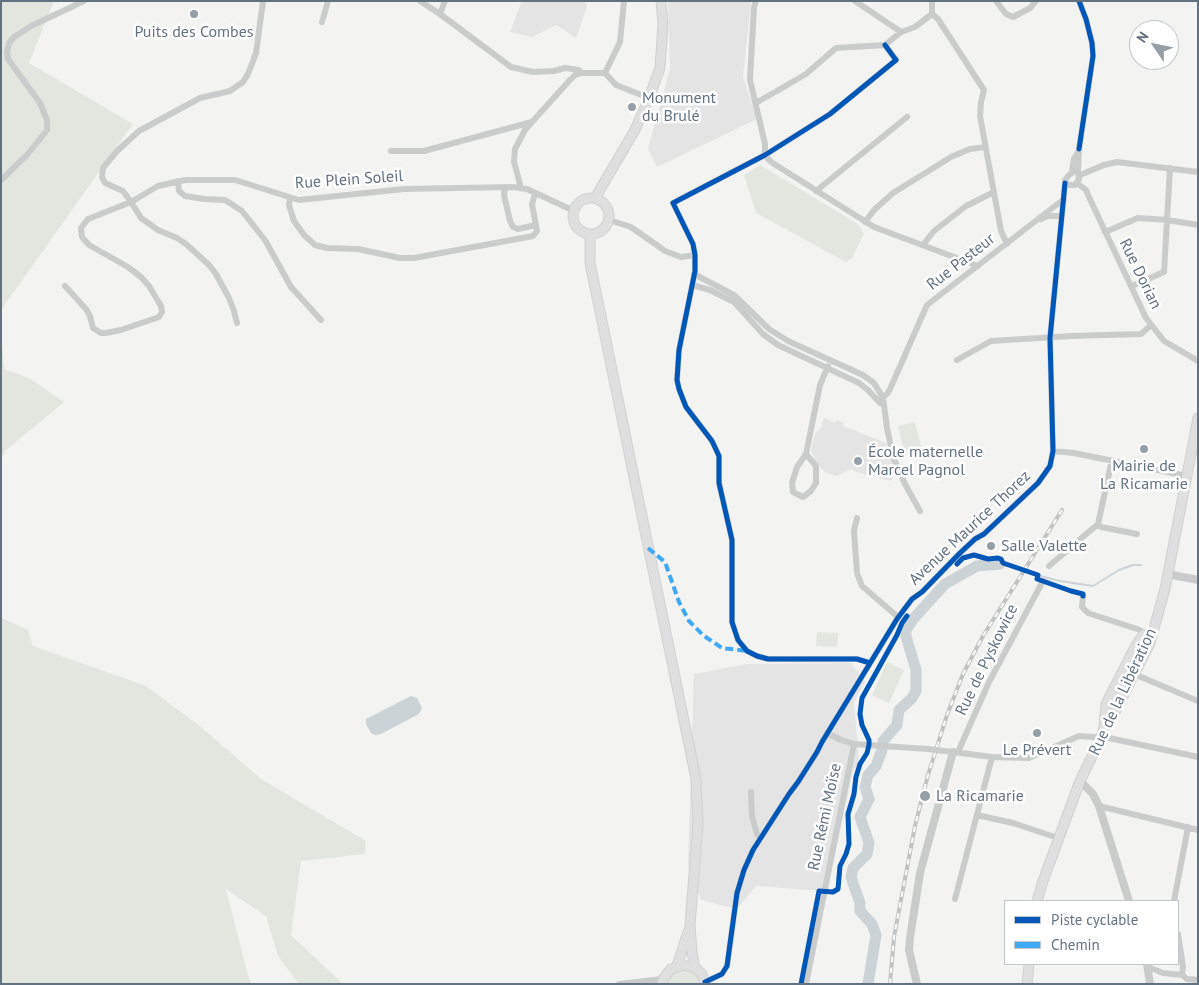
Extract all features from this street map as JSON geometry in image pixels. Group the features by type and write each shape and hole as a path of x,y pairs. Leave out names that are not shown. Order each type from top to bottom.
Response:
{"main road":[{"path":"595,198 635,130 650,98 660,68 663,24 661,1"},
{"path":"588,198 595,198 608,208 609,220 602,230 590,234 582,232 576,226 574,211 581,202 588,198"},
{"path":"590,234 590,263 696,779 698,823 690,925 695,968"},
{"name":"Rue de la Libération","path":"1037,900 1042,881 1080,781 1101,738 1104,727 1114,714 1150,642 1148,634 1164,593 1198,418"},
{"path":"1104,727 1106,704 1136,645 1148,634"},
{"path":"677,966 690,925"},
{"path":"663,981 671,969 677,966 690,965 702,974 705,983"},
{"path":"1027,984 1029,965"}],"street":[{"path":"1,180 27,155 47,130 47,120 40,103 8,58 9,43 14,37 33,25 84,1"},
{"path":"237,323 229,298 210,265 186,244 158,230 141,218 129,197 122,191 105,183 102,177 103,168 117,151 139,131 200,98 230,91 242,82 248,74 256,53 263,1"},
{"path":"322,22 328,1"},
{"path":"420,1 512,67 533,72 565,68 579,70 582,73"},
{"path":"440,14 445,1"},
{"path":"605,73 620,42 624,1"},
{"path":"756,1 754,7 750,80 765,144 765,155 771,162 874,228 978,266"},
{"path":"855,1 901,32"},
{"path":"932,1 932,14"},
{"path":"996,1 1006,14 1013,17 1030,8 1036,1"},
{"path":"1077,173 1074,159 1079,149 1092,56 1092,43 1079,1"},
{"path":"756,103 806,74 836,48 885,45 901,32 915,27 932,14"},
{"path":"932,14 938,19 984,90 980,102 980,116 1001,230 1006,244"},
{"path":"870,663 857,659 768,659 747,651 738,640 732,622 732,540 719,483 719,456 712,441 686,407 677,380 679,350 694,274 695,255 691,238 673,202 765,155 830,114 896,60 885,45"},
{"path":"521,188 514,162 515,149 525,130 575,76 582,73 605,73 616,86 650,98"},
{"path":"816,191 908,117"},
{"path":"391,151 424,151 532,122"},
{"path":"865,222 874,210 893,193 951,157 970,149 985,147"},
{"path":"1065,183 1077,173 1117,162 1198,172"},
{"path":"1132,286 1164,272 1170,168"},
{"name":"Avenue Maurice Thorez","path":"1064,199 1074,184 1077,173"},
{"name":"Rue Plein Soleil","path":"65,286 86,309 93,328 101,333 106,334 160,317 162,312 161,306 149,286 128,267 89,245 82,237 81,228 88,219 131,202 158,186 178,181 234,180 300,200 404,190 521,188 574,211"},
{"path":"178,181 179,191 185,196 225,200 242,210 265,240 291,287 321,320"},
{"path":"1065,183 1074,184"},
{"name":"Avenue Maurice Thorez","path":"705,983 722,974 727,966 737,893 747,862 760,838 817,752 898,617 912,599 922,592 958,554 974,539 984,534 1038,483 1050,466 1053,451 1050,338 1065,183"},
{"name":"Rue Dorian","path":"1074,184 1086,190 1146,318 1164,342 1198,361"},
{"path":"505,188 504,195 513,227 518,229 536,225"},
{"path":"923,245 934,231 966,206 994,192"},
{"path":"290,198 289,206 294,221 304,235 315,245 327,248 358,249 400,258 414,258 533,236 537,231 532,204 535,194"},
{"name":"Rue Pasteur","path":"881,399 890,389 927,305 1064,199"},
{"name":"Rue Pasteur","path":"1035,222 1046,216 1062,216"},
{"path":"1105,232 1138,218 1198,225"},
{"path":"609,220 631,227 665,251 681,256 695,255"},
{"path":"694,274 734,295 768,329 788,341 863,375 874,383 885,411 894,457 905,484 920,511"},
{"path":"692,285 710,290 734,302 763,334 778,346 859,383 881,399"},
{"path":"957,360 991,341 1141,334 1151,325"},
{"path":"806,454 816,466 816,483 811,491 803,497 793,492 792,483 797,467 806,454 820,385 831,360"},
{"path":"1053,451 1064,451 1151,467 1187,476"},
{"path":"1049,566 1098,524 1112,460"},
{"path":"857,518 854,531 857,573 862,586 898,617"},
{"path":"1098,524 1102,527 1138,534"},
{"path":"1167,574 1198,580"},
{"name":"Rue de Pyskowice","path":"956,752 989,682 1043,581"},
{"path":"1083,596 1082,607 1084,610 1096,617 1148,634"},
{"path":"1134,674 1198,701"},
{"path":"827,733 854,744 928,749 992,757 1029,758 1079,736 1109,738 1198,757"},
{"name":"Rue Rémi Moïse","path":"806,984 854,744"},
{"path":"917,984 909,950 918,882 956,752"},
{"path":"955,899 992,757"},
{"path":"1080,781 1093,794 1099,806 1129,900"},
{"path":"751,792 752,816 760,838"},
{"path":"1099,806 1198,830"},
{"path":"977,815 1013,823 1058,838"},
{"path":"1174,900 1188,828"},
{"path":"1179,940 1184,967 1182,975"},
{"path":"1148,965 1163,973 1182,975 1186,979 1198,980"},
{"path":"1148,965 1150,984"},
{"path":"619,984 663,981"},
{"path":"638,982 645,984"}],"shaded area":[{"path":"1,1 54,1 29,63 133,124 1,310"},
{"path":"522,1 585,1 587,6 576,38 556,25 532,37 510,32"},
{"path":"668,1 751,1 743,77 757,119 657,167 648,149 670,69"},
{"path":"760,165 858,224 864,234 852,258 846,262 756,213 744,175"},
{"path":"1,330 4,369 29,378 64,402 5,451 1,460"},
{"path":"824,418 835,423 837,420 844,423 843,426 886,443 895,474 891,481 856,472 853,469 835,476 825,472 816,463 811,450 815,434 821,428"},
{"path":"915,422 922,450 905,455 898,426"},
{"path":"1,618 28,630 33,646 146,686 201,727 261,779 366,841 365,854 301,861 291,935 343,984 299,984 278,956 266,916 226,889 251,984 1,984"},
{"path":"817,632 838,633 837,647 816,646"},
{"path":"887,662 904,670 889,703 872,695"},
{"path":"851,663 865,682 854,702 859,762 853,771 827,891 756,886 737,909 701,900 688,864 694,674 747,664"},
{"path":"411,696 417,698 422,708 419,714 381,734 375,735 371,733 366,724 366,719"},
{"path":"677,969 688,969 698,975 702,984 665,984"}],"waterway":[{"path":"883,741 897,725 899,710 912,698 916,691 916,670 906,630 914,618 945,584 977,566 1000,564"},
{"path":"1040,576 1093,586 1119,570 1133,565 1141,565"},
{"path":"868,984 876,935 872,924 860,911 860,903 851,877 853,868 867,854 869,843 860,817 869,799 865,787 868,775 876,766 882,750"}],"railway":[{"path":"890,984 894,937 915,826 928,775 947,715 963,674 983,636 1062,510"}],"marked path":[{"path":"648,548 665,562 679,602 689,621 704,636 722,648 747,651"}],"cycle path":[{"path":"1079,1 1086,19 1093,56 1079,149"},
{"path":"870,663 857,659 768,659 747,651 738,640 732,622 732,540 719,483 719,456 712,441 686,407 677,380 679,350 695,271 695,255 693,244 673,203 765,155 830,114 896,60 885,45"},
{"path":"705,982 722,974 727,966 737,893 753,850 817,752 897,619 912,599 922,592 959,554 975,539 984,534 1038,483 1050,466 1053,451 1050,338 1065,183"},
{"path":"957,564 963,558 974,555 988,559 998,558 1003,563 1038,575 1037,579 1083,594 1083,596"},
{"path":"801,984 819,891 833,892 838,889 840,866 849,844 848,814 854,794 856,777 869,745 860,714 862,698 907,616"}],"place":[{"name":"Puits des Combes","path":"194,14"},
{"name":"Monument du Brulé","path":"632,107"},
{"name":"Mairie de La Ricamarie","path":"1144,449"},
{"name":"École maternelle Marcel Pagnol","path":"858,461"},
{"name":"Salle Valette","path":"991,546"},
{"name":"Le Prévert","path":"1037,733"},
{"name":"La Ricamarie","path":"925,796"}]}
